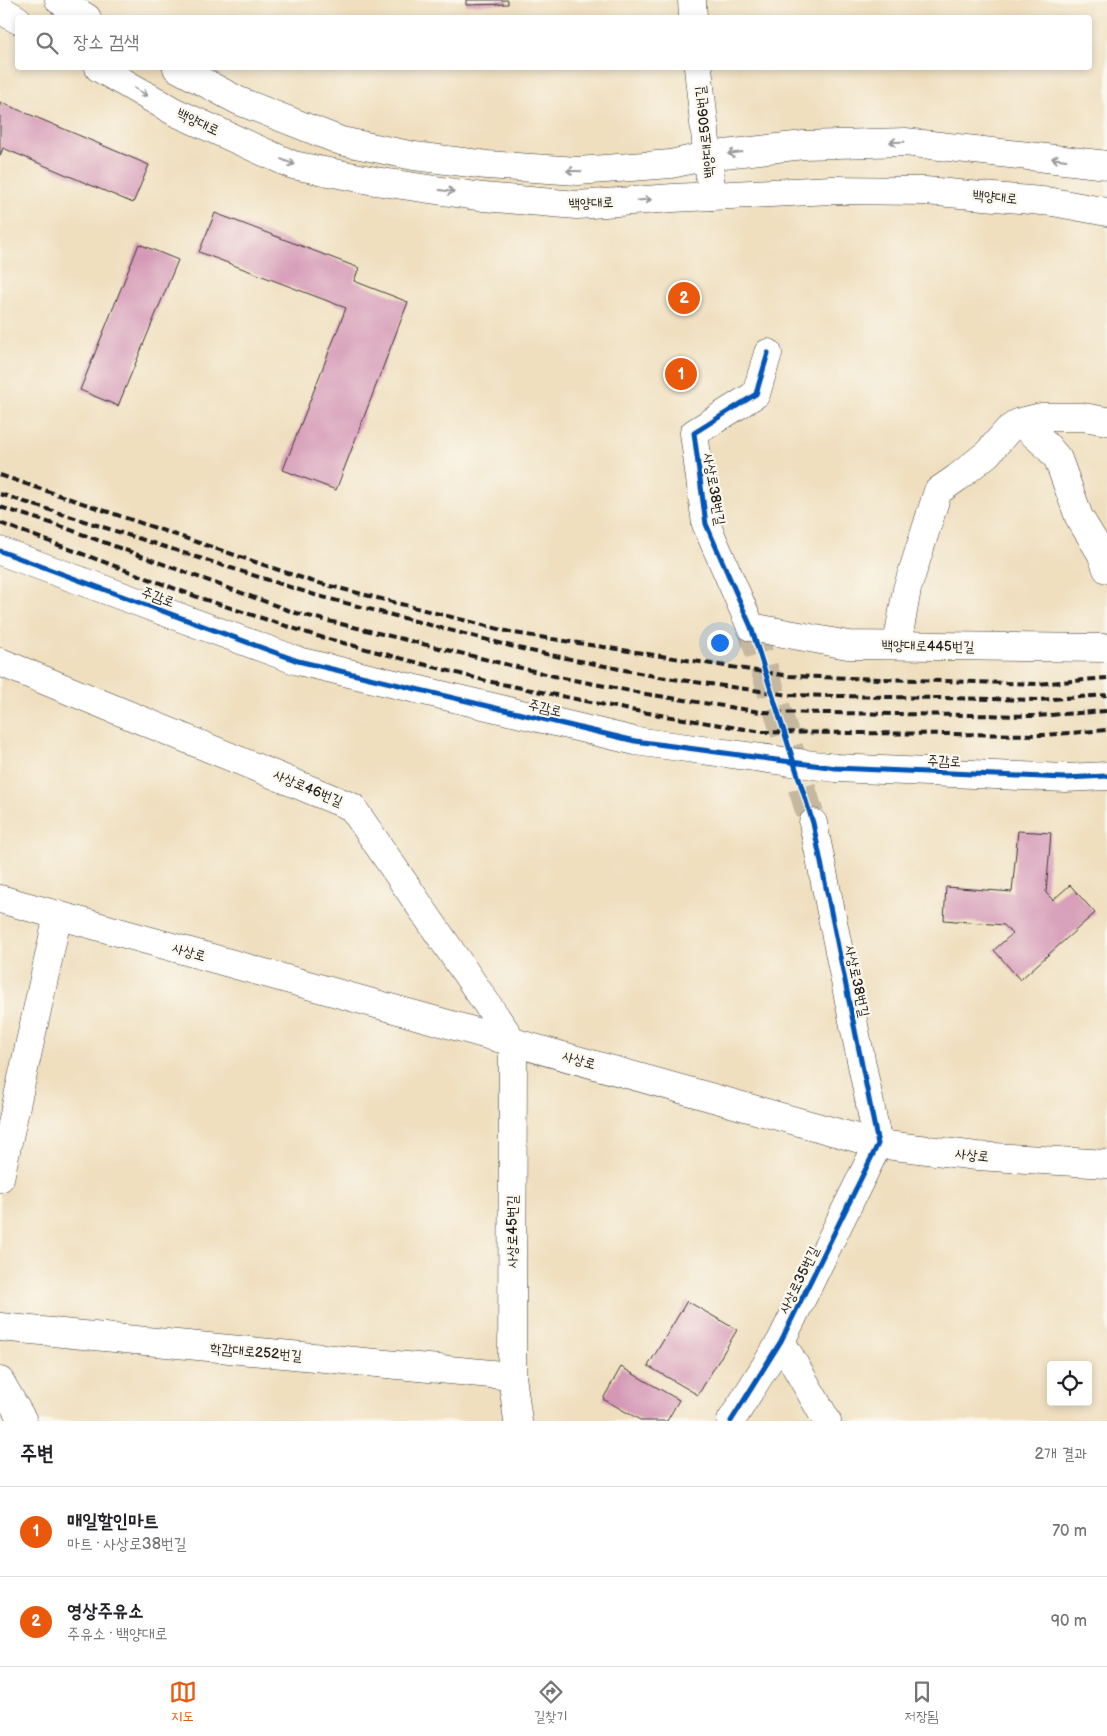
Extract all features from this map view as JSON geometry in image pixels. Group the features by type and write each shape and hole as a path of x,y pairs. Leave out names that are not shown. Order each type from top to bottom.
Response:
{"street":[{"path":"59,0 82,15"},
{"path":"692,0 693,15"},
{"path":"0,9 15,18"},
{"name":"백양대로","path":"102,70 175,112 293,165 375,181 483,197 577,205 831,190 925,191 1054,202 1107,212"},
{"path":"181,70 239,101 341,141 414,156 487,165 578,171 671,164 707,156 804,145 905,142 1107,165"},
{"name":"백양대로506번길","path":"698,70 712,196"},
{"name":"사상로38번길","path":"751,627 706,524 694,432 756,394 768,353"},
{"path":"897,646 907,589 938,491 988,453 1008,430 1020,422 1041,416 1083,417 1107,421"},
{"path":"1020,422 1048,447 1058,459 1079,517 1101,552 1107,569"},
{"name":"주감로","path":"0,551 298,661 635,741 836,768 1065,778 1107,776"},
{"name":"백양대로445번길","path":"751,627 848,645 1107,648"},
{"name":"사상로46번길","path":"0,662 352,807 513,1042"},
{"name":"사상로38번길","path":"813,823 878,1144"},
{"name":"사상로","path":"0,899 878,1144 976,1156 1107,1164"},
{"path":"0,1178 58,915"},
{"name":"사상로45번길","path":"513,1042 512,1376 518,1421"},
{"name":"사상로35번길","path":"731,1421 781,1341 878,1144"},
{"name":"학감대로252번길","path":"0,1328 512,1376"},
{"path":"781,1341 827,1421"},
{"path":"0,1381 23,1421"}],"building":[{"path":"466,0 508,0 508,4 466,5"},
{"path":"0,102 149,165 133,203 3,148 0,156"},
{"path":"215,213 359,268 354,281 408,302 336,490 283,470 346,308 199,252"},
{"path":"139,244 178,260 118,406 80,390"},
{"path":"1018,831 1051,833 1046,893 1053,900 1070,885 1095,913 1020,980 994,950 1012,934 1004,925 944,920 946,887 1012,892"},
{"path":"687,1301 737,1330 698,1395 648,1366"},
{"path":"621,1367 679,1400 667,1421 642,1421 603,1399"}],"tunnel":[{"path":"751,627 813,823"}],"railway":[{"path":"0,475 311,581 514,633 789,676 1037,684 1107,678"},
{"path":"0,494 315,595 526,650 659,677 789,695 1039,700 1107,695"},
{"path":"0,507 57,525 296,613 558,677 646,694 761,712 1035,716 1107,711"},
{"path":"0,523 200,598 317,636 487,681 630,710 762,732 1044,735 1107,730"}],"cycle path":[{"path":"731,1421 781,1341 878,1144 813,823 751,627 706,524 694,433 756,394 768,353"},
{"path":"0,551 298,661 635,741 836,768 1065,778 1107,776"}],"place":[{"name":"영상주유소","path":"684,298"},
{"name":"매일할인마트","path":"681,374"}]}
